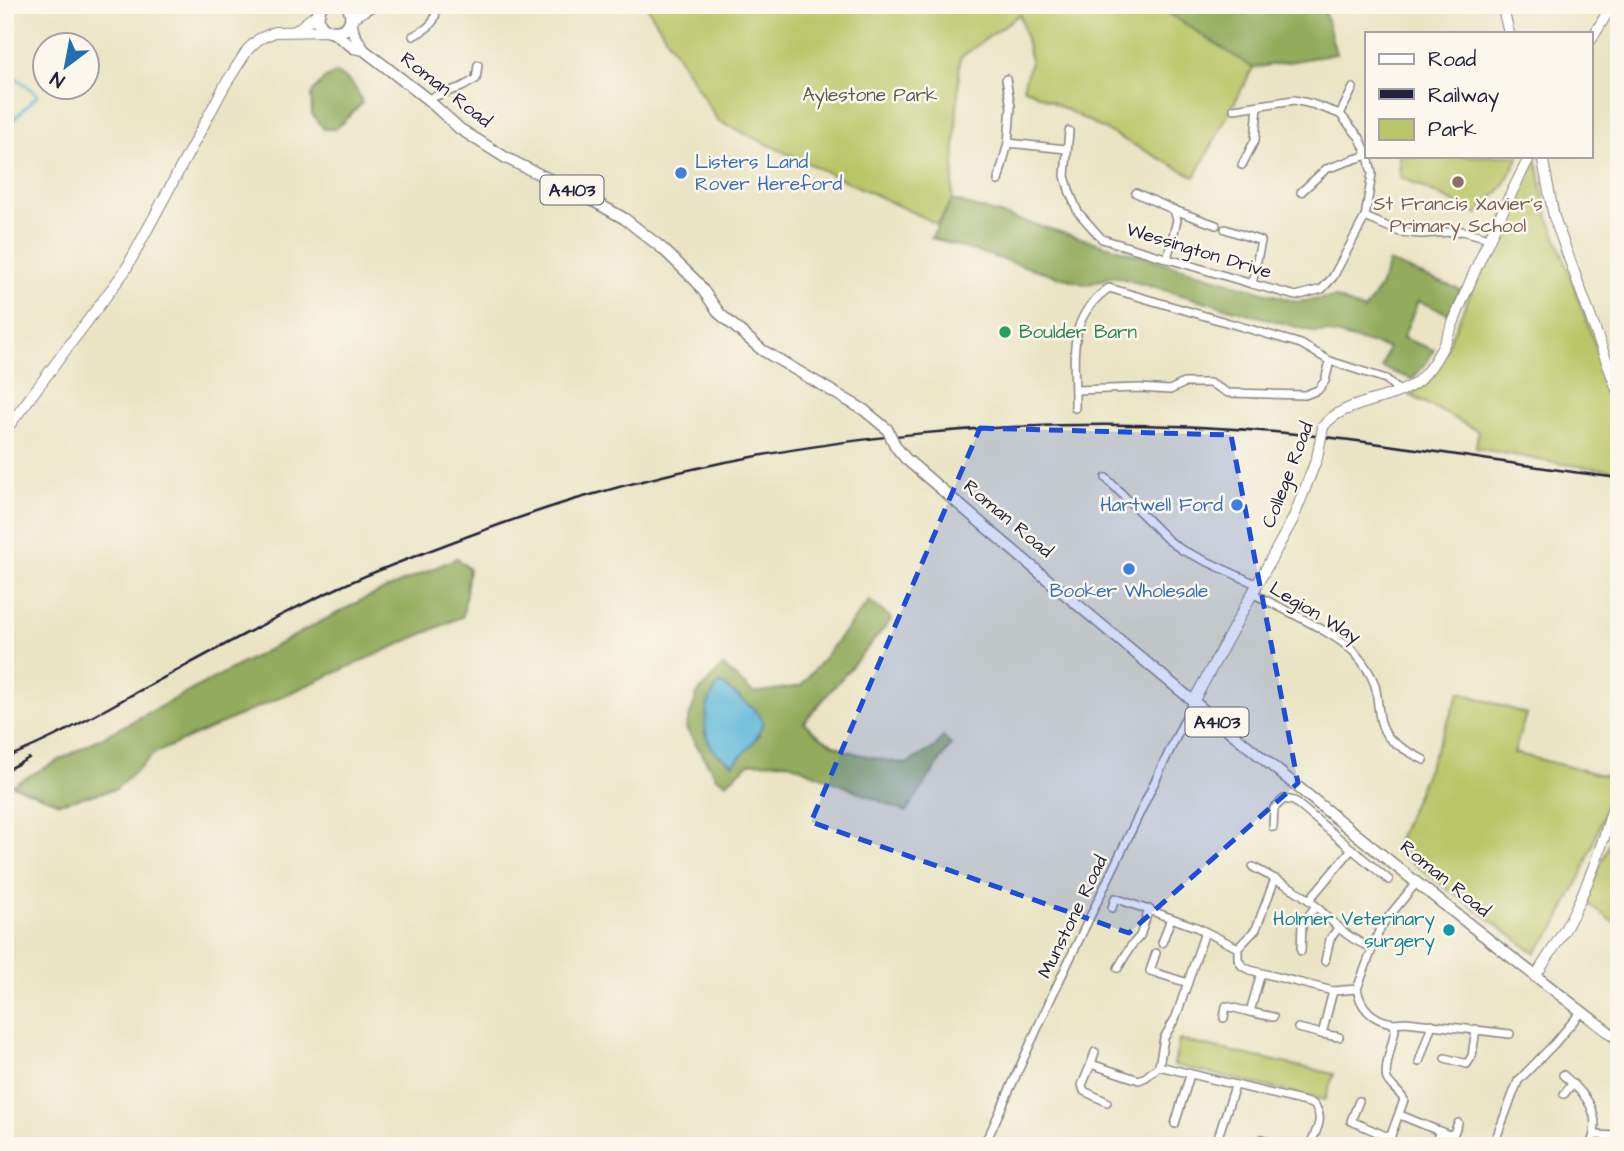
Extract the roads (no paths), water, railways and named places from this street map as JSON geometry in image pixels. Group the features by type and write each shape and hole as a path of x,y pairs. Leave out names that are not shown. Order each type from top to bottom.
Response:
{"highway":[{"path":"330,32 341,31 350,14 371,5"},
{"name":"A4103","path":"317,9 320,24 330,32"}],"main road":[{"name":"Roman Road","path":"350,14 354,34 364,50 427,99 460,129 506,158 625,219 663,248 697,282 720,314 762,350 864,410 887,429 906,459 1193,702 1535,977 1619,1040"},
{"name":"Roman Road","path":"330,32 354,48 364,50"}],"street":[{"path":"412,36 428,29 433,23 436,5"},
{"path":"1502,5 1509,32"},
{"path":"1592,38 1612,5"},
{"path":"297,30 317,9"},
{"path":"5,431 125,271 225,85 248,48 259,39 275,32 330,32"},
{"path":"427,99 462,87 476,79 478,65"},
{"path":"998,181 1008,143 1012,107 1006,79"},
{"path":"1340,114 1353,88"},
{"path":"1234,109 1294,100 1340,114 1360,138 1365,150"},
{"path":"1242,165 1255,140 1258,106"},
{"name":"Wessington Drive","path":"1069,131 1066,176 1070,193 1078,212 1102,239 1252,284 1296,296 1322,289 1333,276 1366,217"},
{"path":"1008,143 1066,149"},
{"path":"1301,192 1326,169 1365,156"},
{"path":"1368,158 1372,174 1366,217 1400,232 1421,234 1463,230 1489,238"},
{"name":"College Road","path":"1193,702 1293,519 1317,458 1327,421 1419,380 1441,348 1489,238 1529,158"},
{"path":"1542,158 1554,217 1619,395"},
{"path":"1136,193 1216,225"},
{"path":"1167,259 1177,220 1174,210"},
{"path":"1225,229 1261,241 1252,284"},
{"path":"1075,408 1075,335 1083,312 1096,297 1109,288 1301,344 1330,361 1386,379 1399,391"},
{"path":"1075,390 1170,390 1184,383 1210,383 1228,393 1305,395 1318,390 1325,381 1330,361"},
{"name":"Legion Way","path":"1106,478 1168,540 1182,550 1256,589 1355,653 1367,668 1374,684 1383,726 1388,736 1424,760"},
{"name":"Munstone Road","path":"981,1146 990,1133 1052,996 1193,702"},
{"path":"1535,977 1572,917 1605,834 1619,782"},
{"path":"1273,827 1274,808 1284,799 1294,801 1389,880"},
{"path":"1308,900 1352,849"},
{"path":"1253,867 1294,888 1339,927 1364,945 1372,947"},
{"path":"1275,879 1256,929 1238,948 1238,959 1242,966 1333,991 1357,989"},
{"path":"1417,882 1381,926 1357,989 1359,998 1370,1016 1393,1023 1406,1021 1510,1034"},
{"path":"1112,908 1118,889"},
{"path":"1115,898 1196,927 1238,948"},
{"path":"1301,951 1302,924 1316,906"},
{"path":"1118,968 1140,936 1149,909"},
{"path":"1162,943 1171,918"},
{"path":"1325,961 1331,939 1339,927"},
{"path":"1091,1064 1139,1080 1159,1066 1164,1038 1176,1017 1205,932"},
{"path":"1156,953 1150,971 1188,983"},
{"path":"1250,1012 1261,973"},
{"path":"1322,1034 1333,991"},
{"path":"1224,1018 1226,1006 1273,1017"},
{"path":"1494,1145 1518,1081 1581,1012"},
{"path":"1359,1101 1351,1121 1389,1142 1404,1100 1398,1090 1387,1081 1385,1073 1395,1029 1393,1023"},
{"path":"1419,1062 1432,1024"},
{"path":"1298,1028 1339,1037"},
{"path":"1445,1058 1467,1064 1472,1056 1476,1029"},
{"path":"1095,1052 1082,1085 1084,1091 1107,1102"},
{"path":"1159,1066 1313,1104 1320,1116 1319,1125 1309,1146"},
{"path":"1175,1125 1190,1075"},
{"path":"1563,1075 1586,1096 1590,1105 1594,1135 1590,1146"},
{"path":"1564,1094 1573,1083"},
{"path":"1215,1146 1235,1086"},
{"path":"1400,1115 1449,1135 1454,1133 1458,1124"},
{"path":"1434,1146 1440,1131"},
{"path":"1594,1135 1619,1136"},
{"path":"1262,1139 1277,1146"}],"water":[{"path":"721,683 756,711 763,721 755,740 733,764 713,749 706,731 708,704"}],"waterway":[{"path":"5,69 38,95 5,128"}],"railway":[{"path":"5,758 67,730 289,611 390,566 573,500 658,477 745,458 921,433 1010,427 1187,426 1318,436 1619,478"},
{"path":"5,771 29,758"}],"place":[{"name":"Listers Land Rover Hereford","path":"681,173"},
{"name":"St Francis Xavier's Primary School","path":"1458,182"},
{"name":"Boulder Barn","path":"1005,332"},
{"name":"Hartwell Ford","path":"1237,505"},
{"name":"Booker Wholesale","path":"1129,569"},
{"name":"Holmer Veterinary surgery","path":"1449,930"}],"park label":[{"name":"Aylestone Park","path":"870,95"}]}
